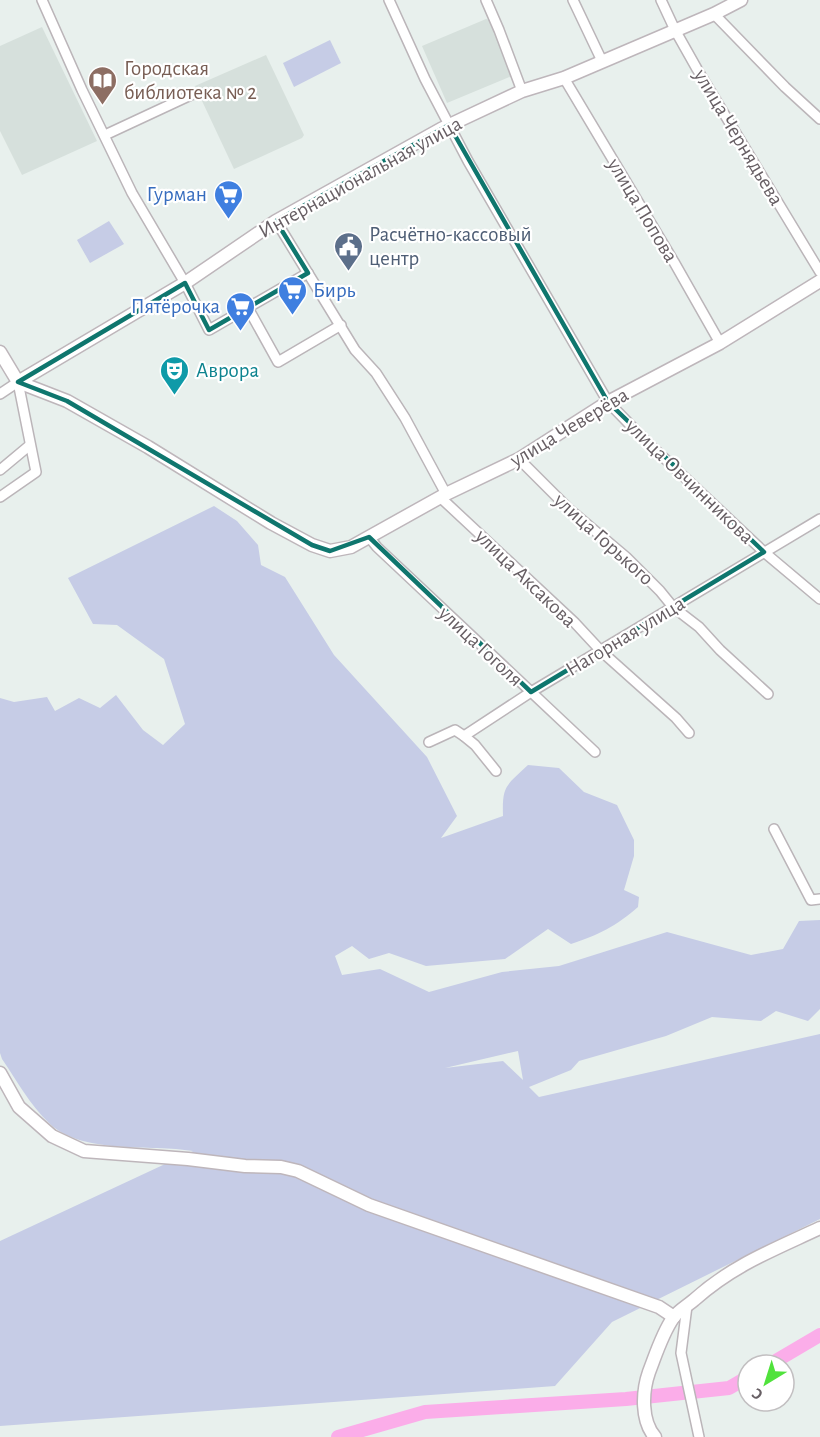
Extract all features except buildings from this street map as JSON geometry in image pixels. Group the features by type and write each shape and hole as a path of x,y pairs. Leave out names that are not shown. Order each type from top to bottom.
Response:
{"street":[{"path":"42,0 132,193 185,283 208,330 308,273"},
{"name":"улица Овчинникова","path":"390,0 425,79 449,125 608,402 764,552 820,599"},
{"path":"486,0 522,91"},
{"path":"573,0 602,61"},
{"name":"улица Чернядьева","path":"661,0 675,30 820,272"},
{"name":"Интернациональная улица","path":"0,394 185,283 276,221 449,125 522,91 564,78 714,14 741,0"},
{"path":"714,14 785,87 820,119"},
{"name":"улица Попова","path":"564,78 720,343"},
{"path":"105,135 193,94"},
{"name":"улица Аксакова","path":"276,221 355,350 376,373 399,409 443,496 601,651 676,718 689,733"},
{"name":"улица Чеверёва","path":"18,382 67,401 148,447 271,523 312,545 330,551 351,547 443,496 519,459 608,402 720,343 820,281"},
{"path":"248,308 278,362 341,325"},
{"path":"0,352 18,382 36,472 0,497"},
{"path":"0,470 30,445"},
{"name":"улица Горького","path":"519,459 569,509 626,557 673,607 699,627 720,650 768,694"},
{"name":"Нагорная улица","path":"429,742 455,730 464,736 531,692 820,519"},
{"name":"улица Гоголя","path":"369,537 401,570 595,752"},
{"path":"464,736 475,745 496,771"},
{"path":"774,829 811,900 820,899"},
{"path":"0,1074 20,1107 52,1136 84,1151 245,1166 281,1167 298,1172 369,1206 659,1307 674,1317"},
{"path":"656,1437 648,1429 645,1384 658,1347 674,1317 714,1282 747,1261 820,1228"},
{"path":"687,1306 681,1353 699,1437"}],"highlighted area":[{"path":"449,125 608,402 764,552 531,692 369,537 330,551 312,545 67,401 18,382 185,283 209,330 308,273 276,221"}],"shaded area":[{"path":"486,19 491,20 512,76 447,103 422,46"},
{"path":"42,27 97,141 22,175 0,131 0,46"},
{"path":"330,40 341,63 294,87 283,63"},
{"path":"266,55 304,135 302,138 234,169 195,86"},
{"path":"109,221 124,244 90,263 77,240"},
{"path":"214,506 237,521 258,545 261,565 285,577 334,655 427,757 457,816 441,838 503,816 503,798 507,787 528,765 559,768 584,792 617,805 634,840 634,856 624,890 639,897 638,907 615,925 571,944 548,929 505,959 426,966 389,953 369,959 352,946 335,956 342,975 380,969 429,992 502,972 559,966 667,932 751,955 783,949 799,921 820,920 820,1009 808,1021 776,1011 761,1021 712,1017 666,1036 579,1061 571,1070 529,1087 539,1097 820,1034 820,1219 612,1322 555,1386 0,1426 0,1241 193,1151 98,1144 63,1133 49,1123 36,1108 0,1053 0,698 14,702 47,697 55,711 79,698 100,708 116,695 143,730 163,745 185,724 164,659 117,625 93,624 68,578","holes":["518,1051 523,1080 503,1061 445,1068"]}],"waterway":[{"path":"789,1353 820,1335"},
{"path":"338,1437 425,1412 626,1399 729,1388 736,1384"}],"place":[{"name":"Городская библиотека № 2","path":"103,106"},
{"name":"Гурман","path":"228,220"},
{"name":"Расчётно-кассовый центр","path":"348,272"},
{"name":"Бирь","path":"292,316"},
{"name":"Пятёрочка","path":"241,332"},
{"name":"Аврора","path":"175,396"}]}
